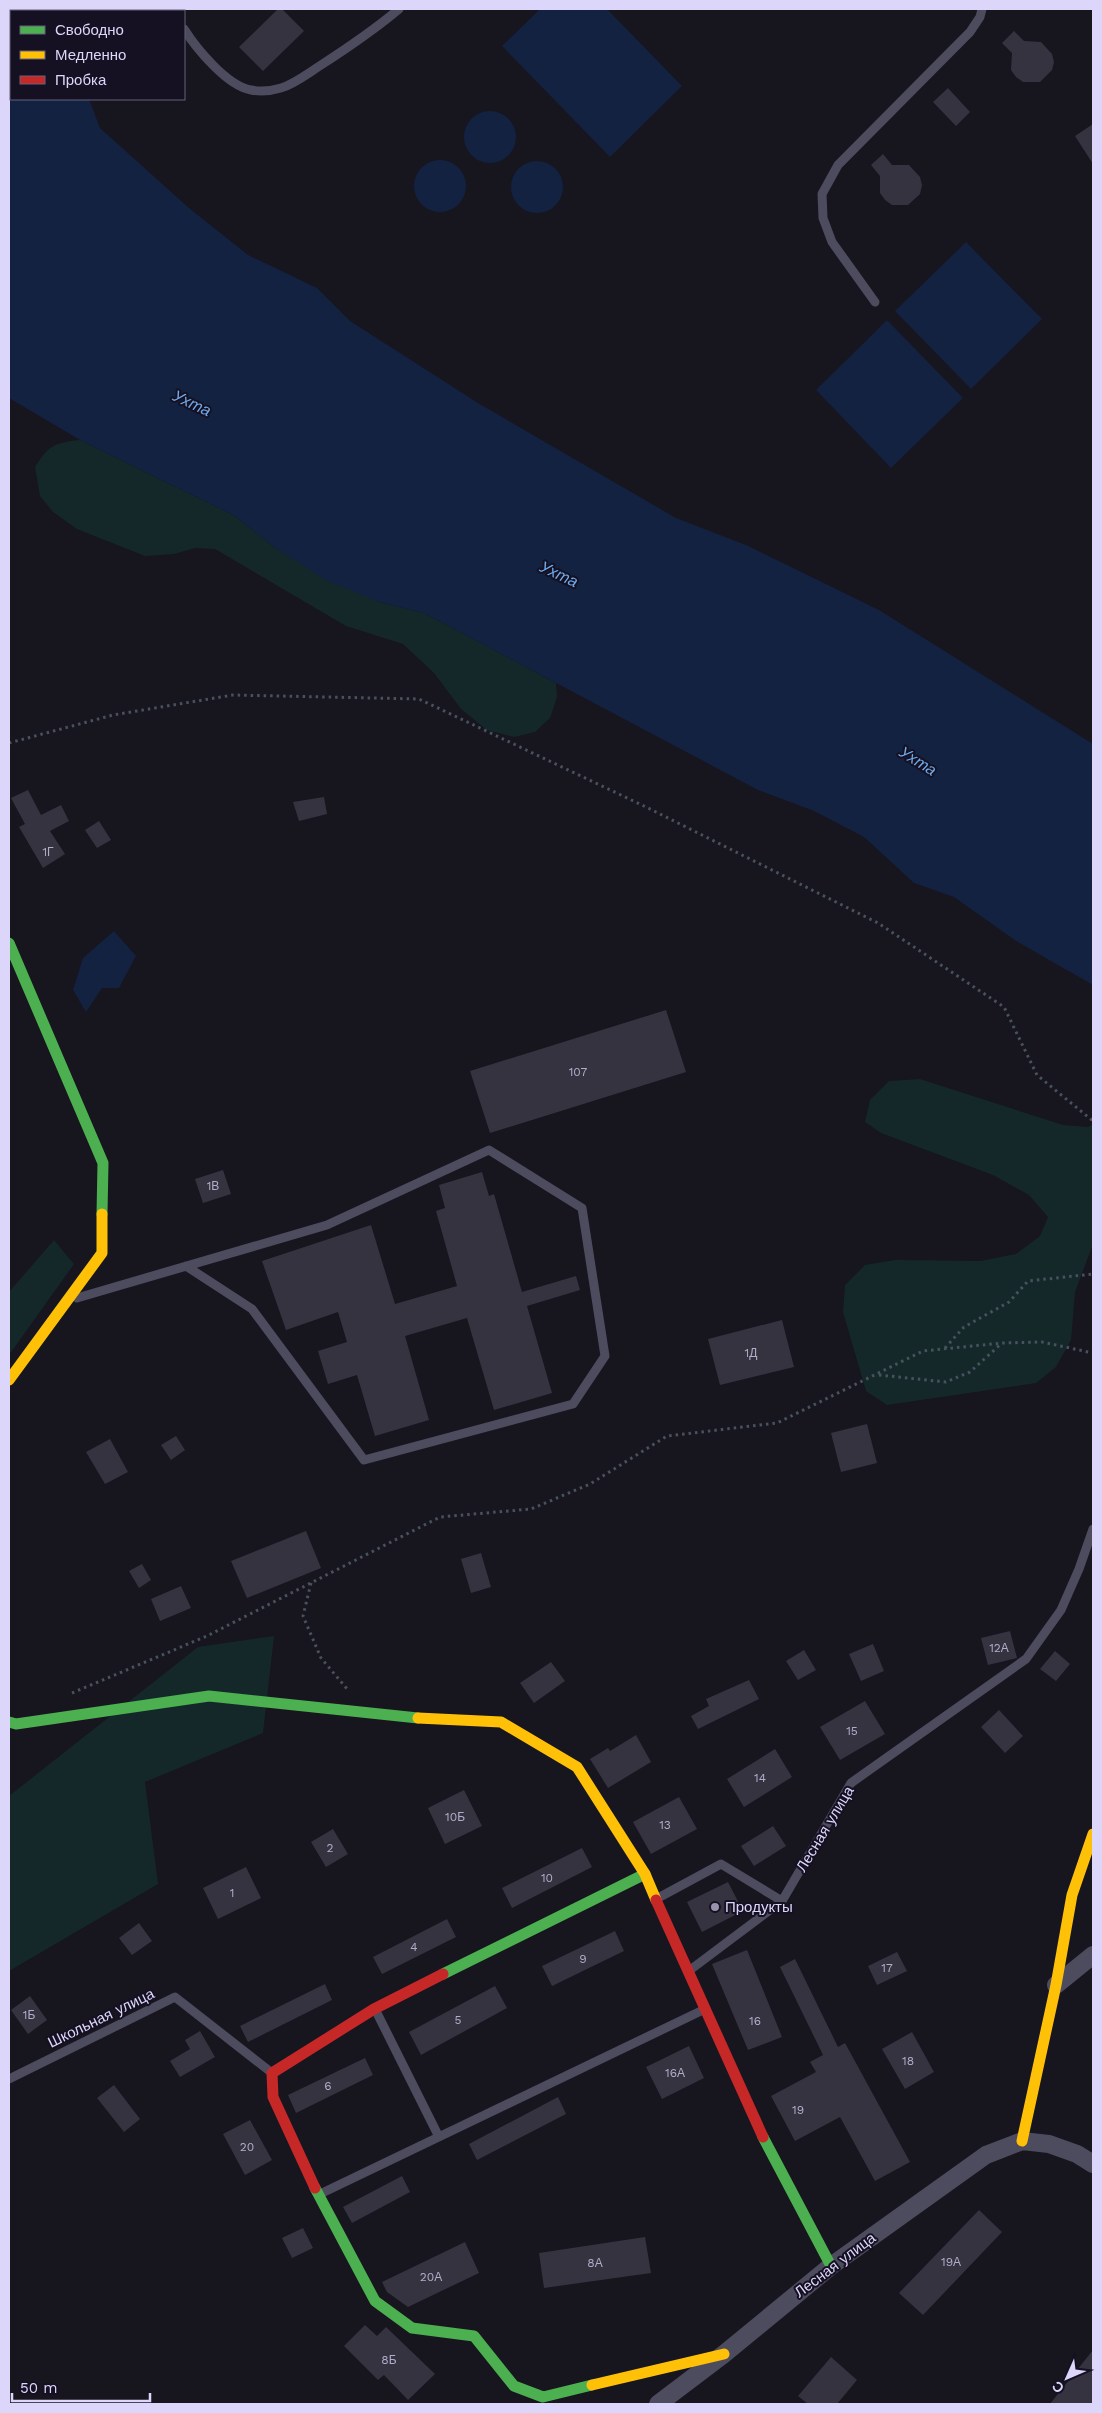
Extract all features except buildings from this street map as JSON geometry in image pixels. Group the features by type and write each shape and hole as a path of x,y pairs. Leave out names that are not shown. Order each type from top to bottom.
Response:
{"street":[{"path":"9,942 103,1164 102,1253 9,1380"},
{"path":"9,1722 16,1724 209,1696 396,1717 501,1722 577,1767 646,1874 773,2160 831,2266"},
{"path":"1093,1834 1072,1895 1056,1985 1022,2141 1049,2144 1078,2154 1093,2164"},
{"path":"646,1874 374,2009 272,2073 273,2097 319,2194 375,2301 412,2328 474,2336 514,2386 543,2396 724,2354"},
{"path":"1056,1985 1093,1955"},
{"name":"Лесная улица","path":"658,2404 724,2354 831,2266 986,2155 1022,2141"}],"lane":[{"path":"185,31 194,45 236,83 249,90 267,91 283,88 302,77 342,52 400,9"},
{"path":"875,302 832,242 824,218 822,194 838,165 966,37 975,25 982,9"},
{"path":"9,973 18,965"},
{"path":"67,1300 327,1225 489,1150 582,1208 605,1356 573,1404 364,1460 252,1309 186,1266"},
{"name":"Лесная улица","path":"690,1970 782,1901 851,1784 1026,1658 1060,1610 1079,1569 1093,1530"},
{"path":"657,1899 721,1864 782,1901"},
{"name":"Школьная улица","path":"9,2079 175,1996 272,2073"},
{"path":"374,2009 440,2137"},
{"path":"319,2194 706,2009"}],"path":[{"path":"9,743 113,715 233,695 419,699 644,806 878,923 1004,1007 1037,1075 1093,1121"},
{"path":"945,1348 964,1327 1009,1302 1028,1281 1093,1274"},
{"path":"64,1696 207,1636 440,1517 531,1509 590,1484 666,1436 776,1423 923,1350 1002,1343 1042,1342 1093,1353"},
{"path":"877,1374 946,1382 970,1372 1002,1343"},
{"path":"312,1583 303,1616 321,1658 353,1696"}],"green space":[{"path":"80,440 235,516 274,547 379,602 424,613 556,683 557,697 550,718 535,732 514,737 487,730 461,709 434,673 403,644 346,626 215,549 195,548 174,554 145,556 77,529 53,512 40,496 35,467 44,454 53,446 64,442"},
{"path":"920,1079 1063,1125 1088,1127 1093,1124 1093,1244 1075,1292 1071,1340 1056,1367 1036,1383 887,1405 866,1391 843,1312 845,1285 865,1265 895,1260 981,1261 1016,1254 1040,1236 1048,1217 1029,1195 993,1175 881,1133 865,1122 870,1100 889,1081"},
{"path":"54,1240 74,1264 9,1355 9,1292"},
{"path":"274,1636 263,1733 145,1782 158,1884 9,1971 9,1796 198,1647"}],"water":[{"name":"Ухта","path":"9,9 48,9 10,10 10,100 89,100 100,128 189,208 248,255 317,288 350,321 478,403 676,518 746,545 879,610 1093,744 1093,985 1016,941 954,897 914,883 864,837 814,811 758,790 424,613 379,602 324,579 274,547 235,516 80,440 9,398"},
{"path":"540,9 607,9 682,86 610,157 502,46"},
{"path":"490,111 500,113 508,119 514,127 516,137 514,147 508,155 500,161 490,163 480,161 472,155 466,147 464,137 466,127 472,119 480,113"},
{"path":"440,160 450,162 458,168 464,176 466,186 464,196 458,204 450,210 440,212 430,210 422,204 416,196 414,186 416,176 422,168 430,162"},
{"path":"537,161 547,163 555,169 561,177 563,187 561,197 555,205 547,211 537,213 527,211 519,205 513,197 511,187 513,177 519,169 527,163"},
{"path":"966,242 1042,319 971,389 895,311"},
{"path":"887,320 963,398 891,468 816,390"},
{"path":"114,931 136,956 119,988 102,988 86,1012 73,990 83,958"}],"traffic: fast":[{"path":"9,943 103,1163 102,1214"},
{"path":"9,1722 16,1724 209,1696 418,1718"},
{"path":"443,1974 645,1874"},
{"path":"763,2137 831,2266"},
{"path":"315,2188 375,2301 412,2328 474,2336 514,2386 543,2397 592,2385"}],"traffic: slow":[{"path":"9,1380 102,1253 102,1214"},
{"path":"418,1718 501,1722 577,1767 645,1874 656,1900"},
{"path":"1022,2141 1056,1985 1072,1895 1093,1834"},
{"path":"592,2385 724,2354"}],"traffic: jam":[{"path":"656,1900 763,2137"},
{"path":"315,2188 273,2097 272,2073 374,2009 443,1974"}],"place":[{"name":"Продукты","path":"715,1907"}]}
